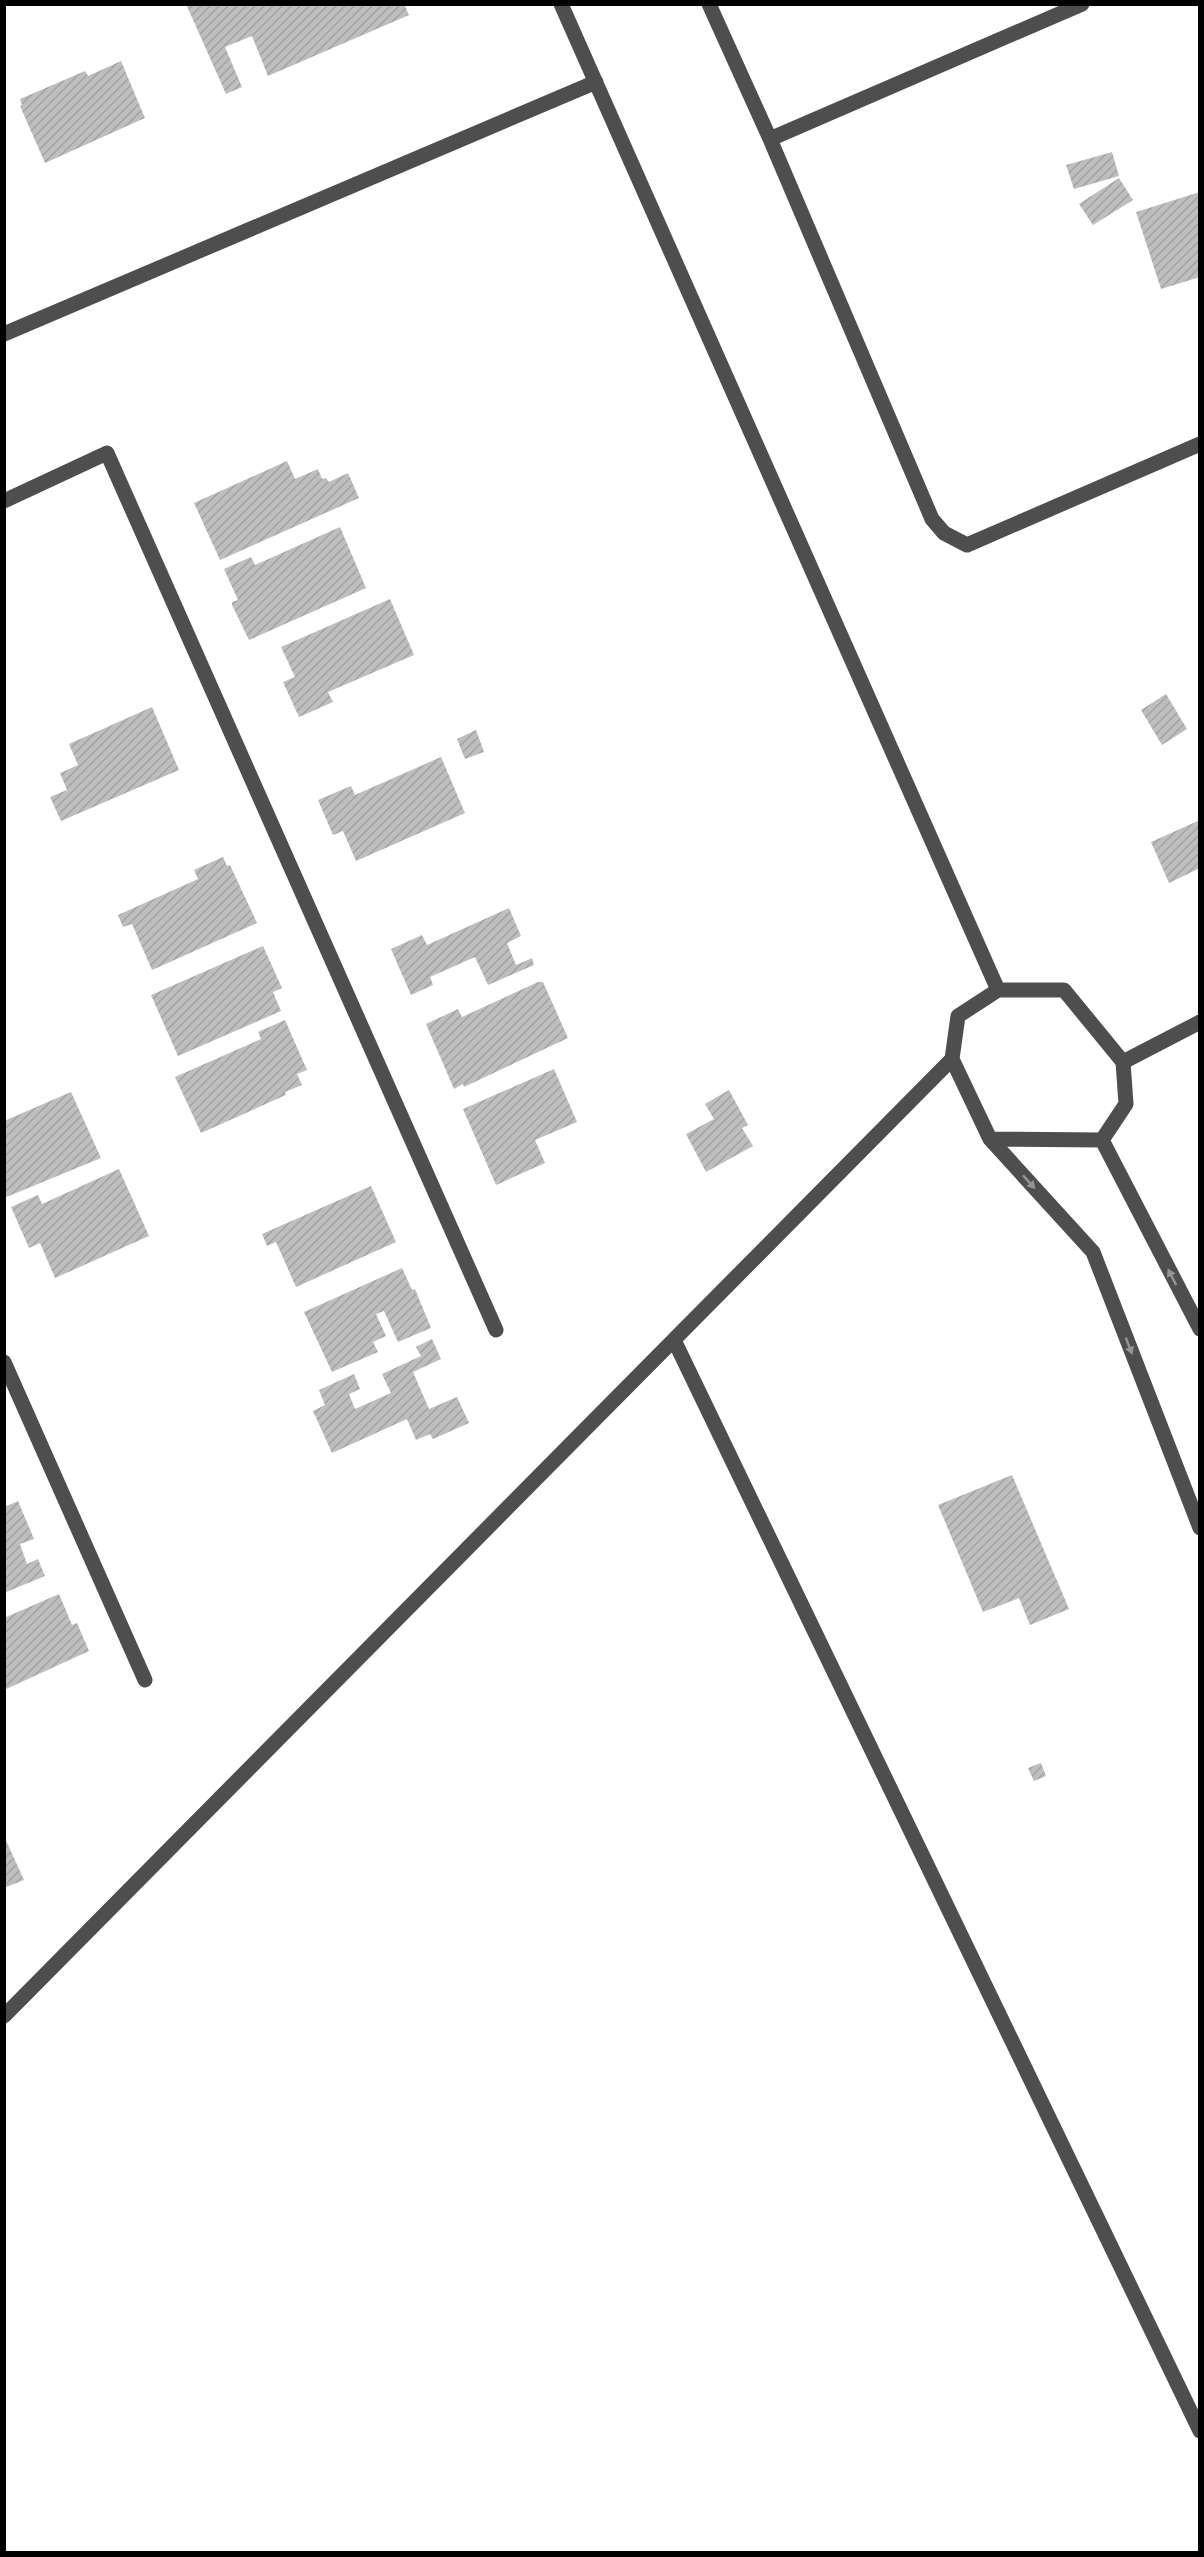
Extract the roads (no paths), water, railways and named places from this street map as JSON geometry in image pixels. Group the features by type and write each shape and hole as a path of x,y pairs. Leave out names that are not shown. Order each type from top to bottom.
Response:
{"street":[{"path":"561,4 998,990"},
{"path":"709,4 770,139 932,519 944,532 967,545 1200,444"},
{"path":"770,139 1082,4"},
{"path":"4,334 596,82"},
{"path":"4,501 107,453 496,1330"},
{"path":"1101,1140 1126,1104 1123,1062 1064,990 998,990 958,1016 952,1059 990,1139 1092,1252 1200,1528"},
{"path":"1123,1062 1200,1022"},
{"path":"4,2016 952,1059"},
{"path":"990,1139 1101,1140"},
{"path":"1101,1140 1200,1329"},
{"path":"674,1340 1200,2432"},
{"path":"4,1362 145,1680"}]}
